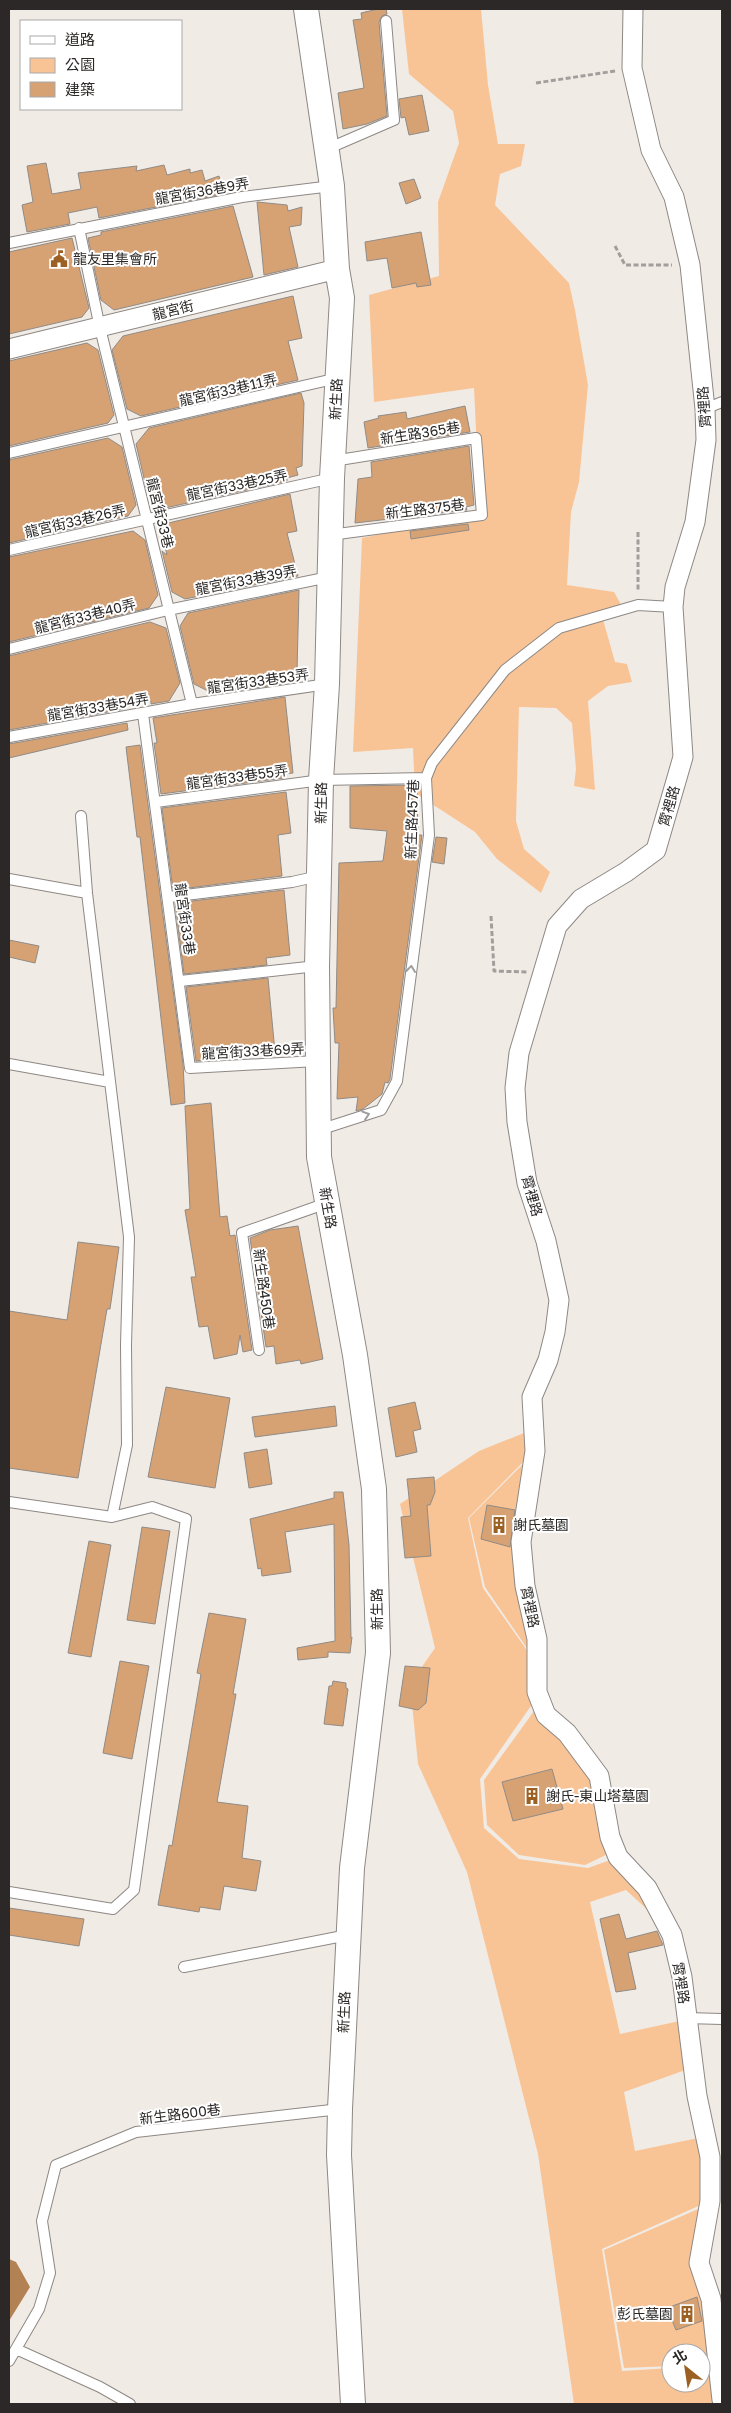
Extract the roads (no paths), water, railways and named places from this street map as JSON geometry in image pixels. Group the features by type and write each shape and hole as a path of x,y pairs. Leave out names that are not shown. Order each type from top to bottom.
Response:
{"street":[{"name":"新生路","path":"306,9 332,186 337,269 342,298 330,535 327,684 321,780 316,966 319,1157 355,1355 374,1489 377,1575 378,1653 352,1868 340,2109 340,2155 353,2404"},
{"name":"霄裡路","path":"633,9 632,68 651,150 674,197 690,265 704,409 706,440 695,522 675,587 672,607 683,757 656,850 626,872 581,899 557,926 520,1053 515,1088 517,1122 527,1183 546,1241 559,1300 555,1332 548,1360 532,1397 535,1451 521,1542 525,1586 537,1639 537,1692 546,1715 567,1733 599,1776 610,1837 618,1857 647,1888 672,1935 682,1977 697,2096 710,2157 710,2201 699,2263 711,2299 722,2400"},
{"name":"龍宮街","path":"9,349 337,269"}],"lane":[{"path":"326,149 394,120 386,21"},
{"name":"龍宮街36巷9弄","path":"9,243 242,198 332,186"},
{"name":"龍宮街33巷","path":"79,228 100,328 192,704"},
{"name":"龍宮街33巷11弄","path":"9,453 338,378"},
{"path":"704,409 722,402"},
{"name":"新生路365巷","path":"333,469 476,438 478,474"},
{"name":"龍宮街33巷25弄","path":"147,519 333,469"},
{"name":"新生路375巷","path":"330,535 482,515 478,474"},
{"name":"龍宮街33巷26弄","path":"9,550 147,519"},
{"name":"龍宮街33巷39弄","path":"168,610 329,577"},
{"name":"新生路457巷","path":"319,1130 381,1110 396,1082 428,835 426,778 432,763 505,670 560,628 638,606 672,607"},
{"name":"龍宮街33巷40弄","path":"9,649 168,610"},
{"name":"龍宮街33巷53弄","path":"192,704 327,684"},
{"name":"龍宮街33巷54弄","path":"9,737 192,704"},
{"name":"龍宮街33巷","path":"143,714 169,897 190,1068"},
{"name":"龍宮街33巷55弄","path":"156,802 321,780 426,778"},
{"path":"81,816 87,893 129,1237 126,1345 128,1446 112,1517"},
{"path":"169,897 292,882 319,876"},
{"path":"9,880 87,893"},
{"path":"180,981 316,966"},
{"name":"龍宮街33巷69弄","path":"190,1068 317,1061"},
{"path":"9,1064 110,1082"},
{"name":"新生路450巷","path":"259,1350 242,1233 328,1203"},
{"path":"9,1502 112,1517 152,1507 186,1519 134,1890 113,1909 9,1892"},
{"path":"184,1967 348,1935"},
{"path":"686,2018 722,2019"},
{"name":"新生路600巷","path":"9,2361 39,2309 50,2273 42,2221 56,2165 136,2132 340,2109"},
{"path":"16,2348 100,2387 130,2404"}],"place":[{"name":"龍友里集會所","path":"59,259"},
{"name":"謝氏墓園","path":"499,1525"},
{"name":"謝氏-東山塔墓園","path":"532,1796"},
{"name":"彭氏墓園","path":"687,2314"}]}
